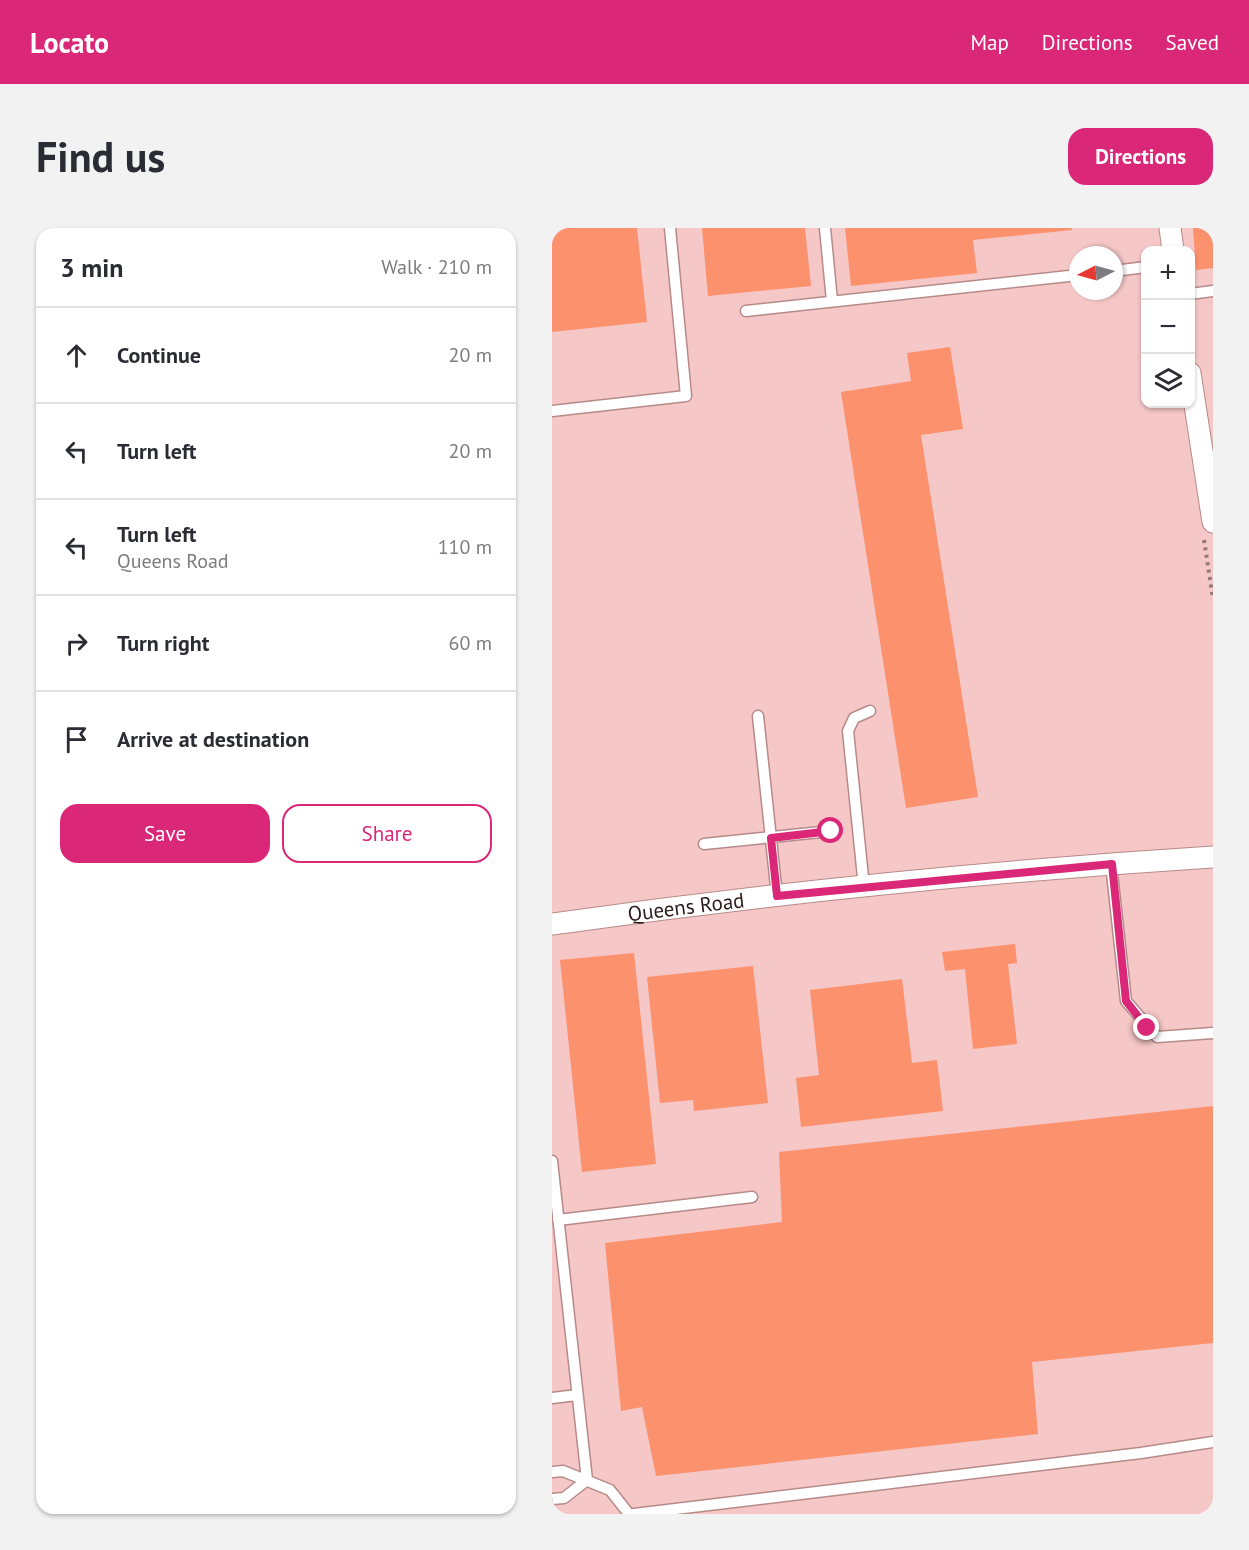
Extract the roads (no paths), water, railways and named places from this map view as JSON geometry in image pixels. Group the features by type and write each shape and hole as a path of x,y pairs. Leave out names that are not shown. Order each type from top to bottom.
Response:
{"street":[{"path":"1170,228 1172,246"},
{"path":"1195,395 1210,482 1213,522"},
{"name":"Queens Road","path":"552,924 680,906 777,896 1112,864 1213,857"}],"lane":[{"path":"552,411 686,396 669,228"},
{"path":"825,228 832,301"},
{"path":"1123,270 1141,268"},
{"path":"746,311 1069,276"},
{"path":"1195,293 1213,291"},
{"path":"864,888 848,731 854,718 870,711"},
{"path":"758,716 777,896"},
{"path":"704,844 831,831"},
{"path":"1112,864 1126,1001 1157,1037 1213,1033"},
{"path":"552,1161 587,1480"},
{"path":"558,1220 752,1197"},
{"path":"552,1398 577,1395"},
{"path":"634,1514 1141,1453 1213,1442"},
{"path":"552,1472 562,1471 610,1490 629,1514"},
{"path":"552,1499 564,1498 587,1480"}]}
